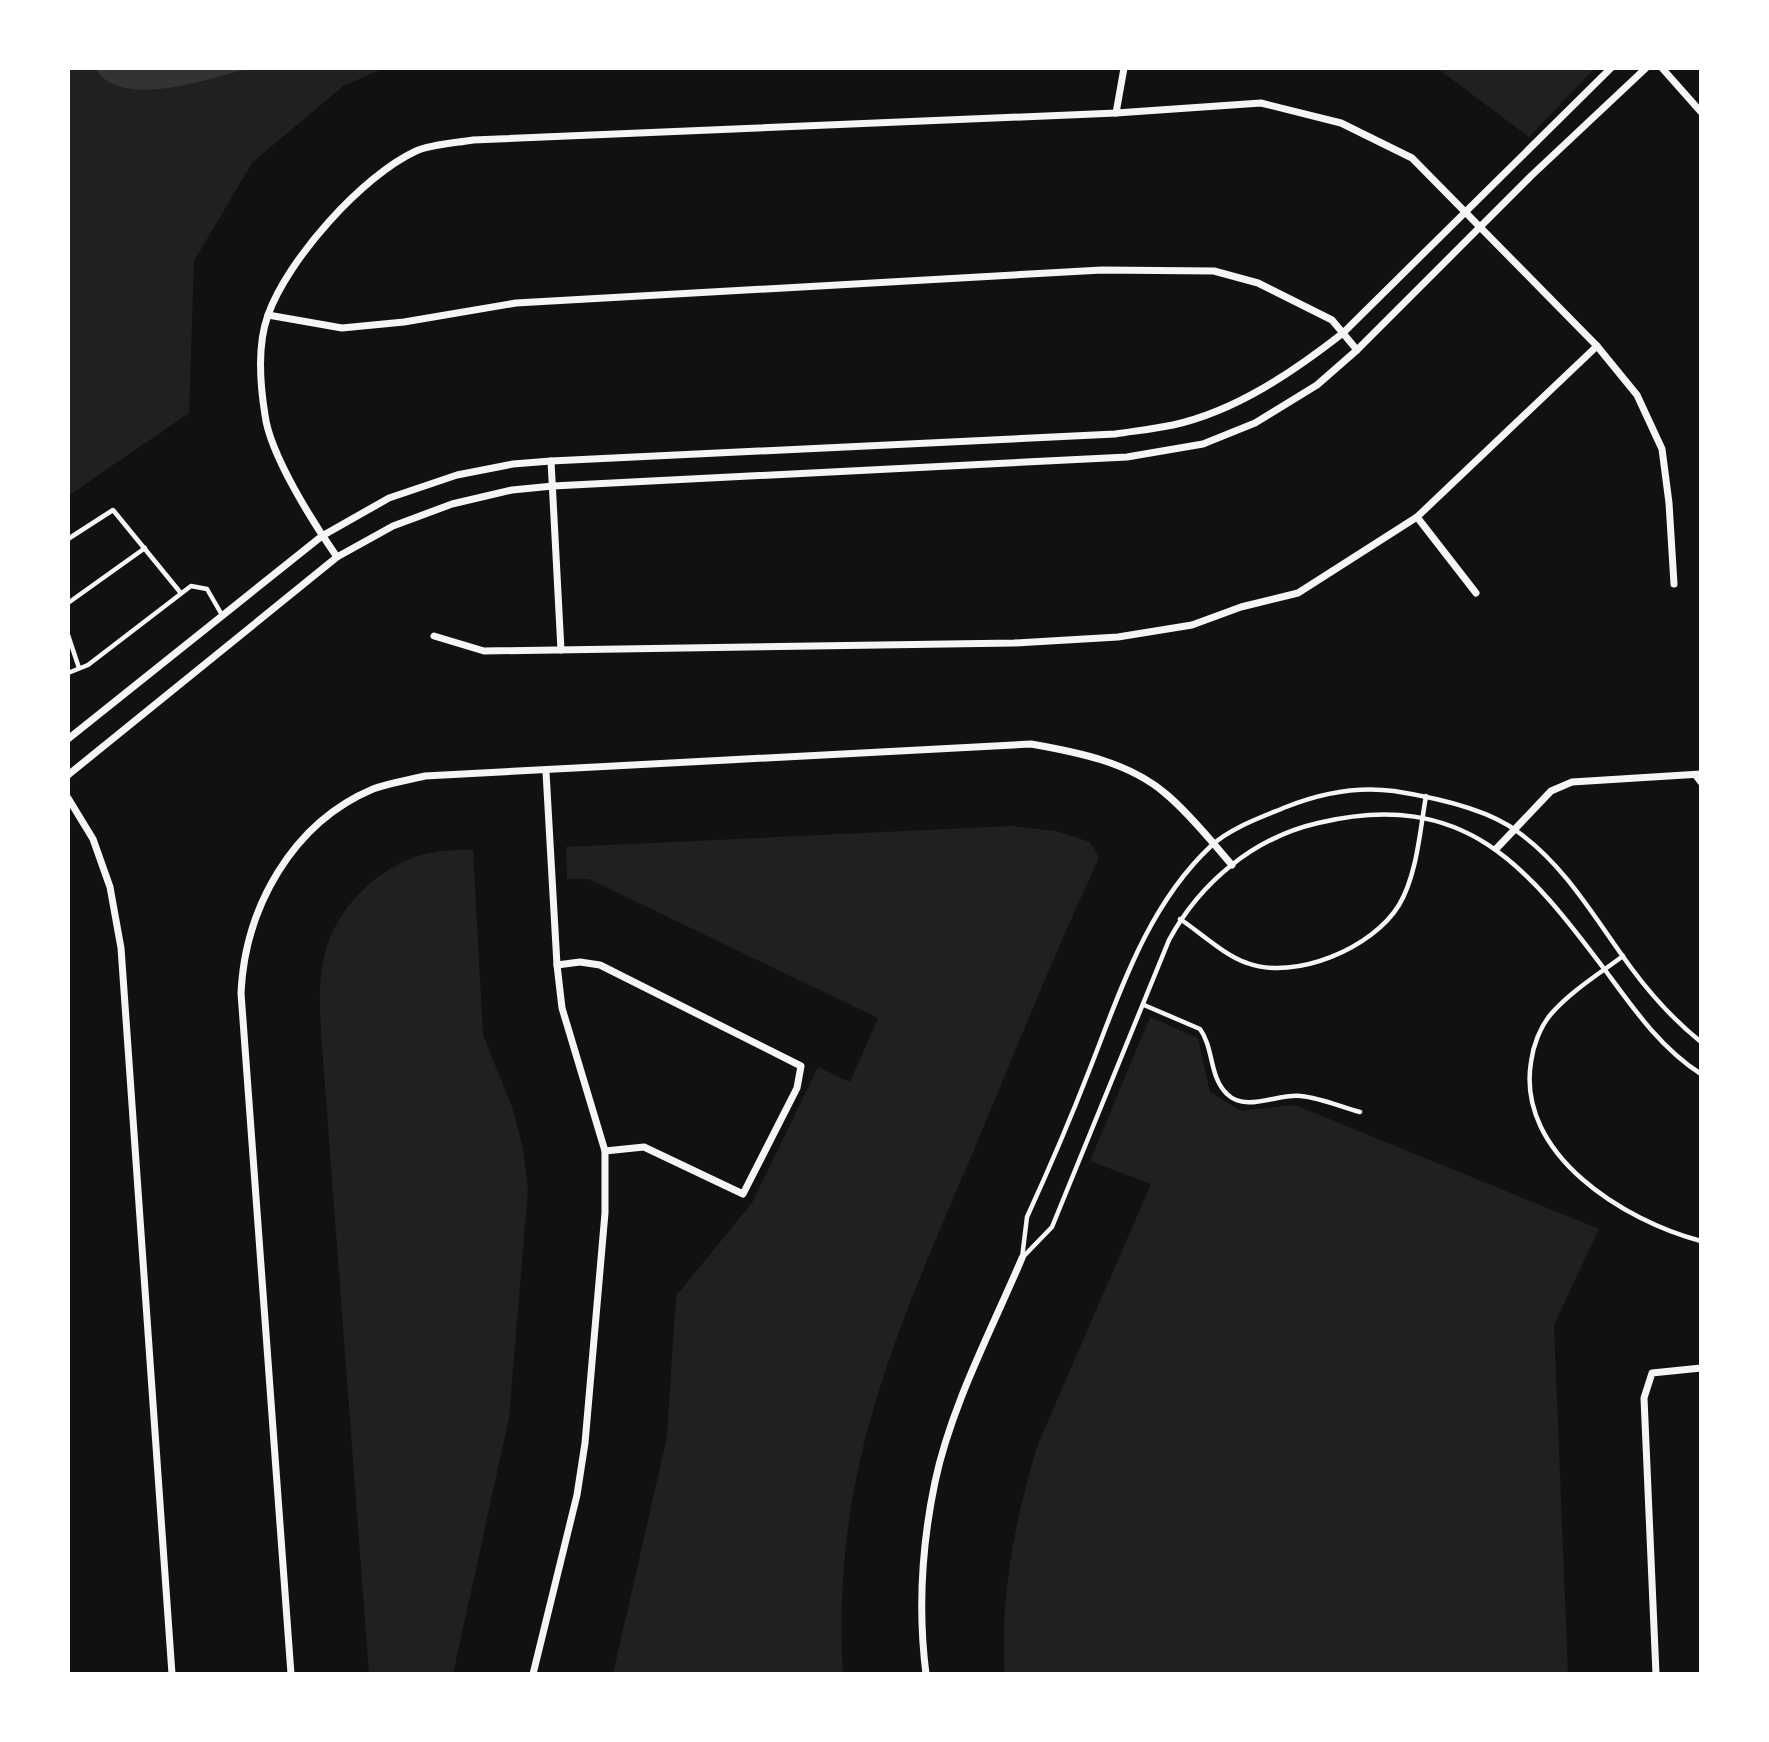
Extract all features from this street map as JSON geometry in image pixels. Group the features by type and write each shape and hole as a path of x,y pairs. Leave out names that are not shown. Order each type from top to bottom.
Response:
{"street":[{"path":"1116,113 1124,68"},
{"path":"68,739 322,536 389,498 457,475 513,464 551,461 1115,434 1175,425 1233,405 1304,364 1343,333 1611,68"},
{"path":"68,775 337,557 393,526 452,504 512,490 553,486 1127,457 1203,444 1255,423 1317,385 1357,350 1646,68"},
{"path":"1661,68 1701,112"},
{"path":"337,557 322,536 285,468 265,418 261,362 268,315 297,262 354,194 416,151 473,140 1116,113 1261,103 1341,123 1412,158 1464,214 1597,346 1637,395 1662,449 1670,503 1674,584"},
{"path":"268,315 342,328 404,322 516,303 1102,271 1214,271 1258,282 1332,320 1357,350"},
{"path":"434,636 484,651 561,650 1014,643 1118,636 1192,625 1241,607 1298,593 1416,517 1597,346"},
{"path":"551,461 561,650"},
{"path":"1416,517 1476,593"},
{"path":"291,1674 241,993 243,960 259,910 280,866 325,817 374,789 425,776 546,772 1031,744 1073,751 1122,767 1166,793 1233,865"},
{"path":"533,1674 577,1495 585,1443 605,1213 605,1151 562,1008 556,965 546,772"},
{"path":"1497,848 1551,791 1572,782 1698,774"},
{"path":"68,797 93,839 110,887 121,948 172,1674"},
{"path":"556,965 580,962 600,965 801,1066 797,1088 743,1194 644,1147 605,1151"},
{"path":"926,1674 922,1640 923,1569 935,1481 964,1393 1022,1258"},
{"path":"1656,1674 1644,1398 1651,1373 1701,1368"}],"lane":[{"path":"68,539 113,510 180,592"},
{"path":"68,603 145,548"},
{"path":"68,673 88,665 180,592 198,585 207,589 222,615"},
{"path":"68,635 79,668"},
{"path":"1698,774 1701,784"},
{"path":"1022,1258 1027,1217 1149,927 1180,878 1213,843 1258,819 1300,802 1338,792 1369,788 1426,796 1470,809 1516,830 1550,859 1675,1020 1701,1042"},
{"path":"1180,919 1252,965 1298,968 1323,960 1362,941 1382,925 1398,905 1408,884 1426,796"},
{"path":"1022,1258 1052,1227 1144,1005 1168,940 1180,919 1218,874 1273,838 1307,825 1344,817 1384,815 1434,819 1497,848 1532,878 1658,1038 1701,1074"},
{"path":"1623,956 1551,1014 1533,1046 1528,1078 1535,1116 1549,1143 1571,1170 1604,1195 1651,1222 1701,1241"},
{"path":"1144,1005 1200,1029 1206,1036 1219,1083 1236,1101 1300,1095 1360,1112"}],"shaded area":[{"path":"68,68 385,68 343,86 252,163 194,261 189,413 68,496"},
{"path":"95,68 251,68 192,84 146,90 125,88 108,81"},
{"path":"1437,68 1595,68 1529,137"},
{"path":"1010,826 1056,831 1090,842 1099,858 1051,965 921,1276 896,1339 876,1401 859,1465 848,1531 842,1600 843,1674 613,1674 667,1437 676,1296 752,1203 818,1067 850,1082 878,1018 589,879 567,879 566,847"},
{"path":"473,850 483,1035 512,1107 523,1148 528,1190 509,1418 453,1674 369,1674 321,1033 321,976 330,939 350,904 364,889 397,865 416,857 440,851"},
{"path":"1150,1017 1198,1038 1210,1092 1241,1111 1295,1105 1599,1229 1554,1325 1568,1674 1005,1674 1005,1616 1011,1558 1038,1444 1151,1184 1090,1161"}]}
